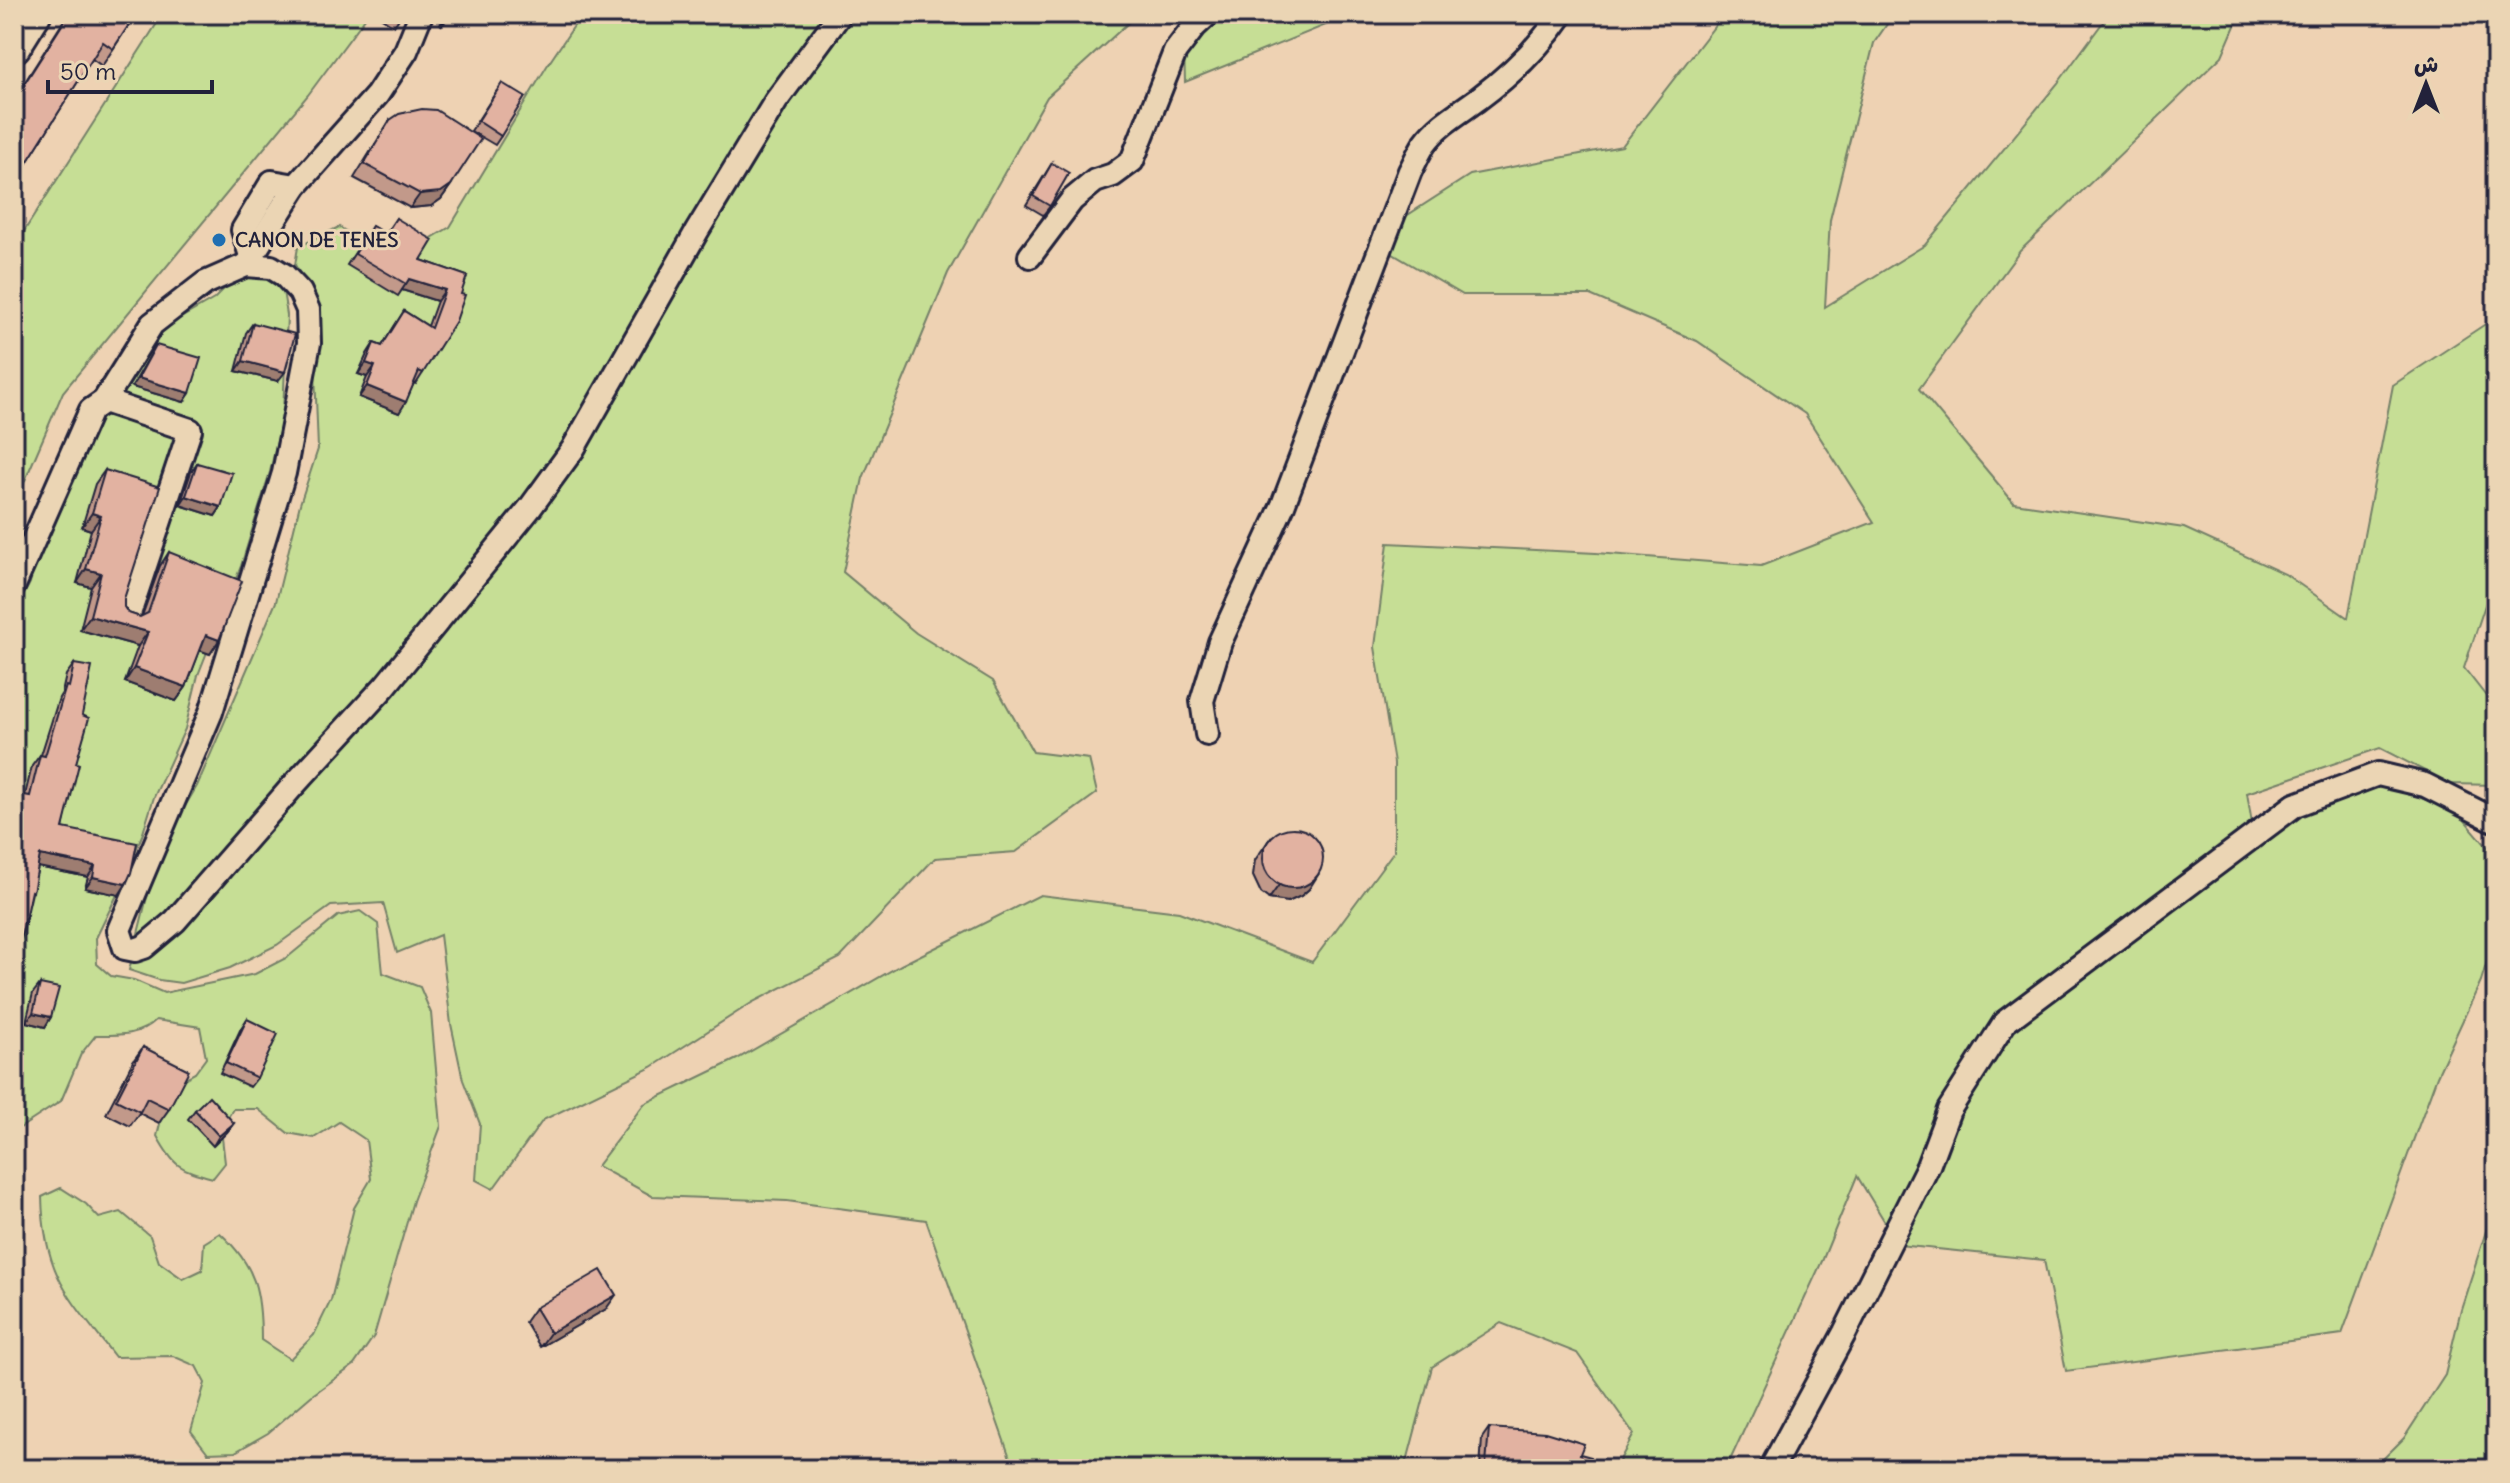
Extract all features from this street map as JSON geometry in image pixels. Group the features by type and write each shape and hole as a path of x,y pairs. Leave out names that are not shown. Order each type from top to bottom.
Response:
{"street":[{"path":"14,46 34,14"},
{"path":"14,585 91,410 104,401 152,324 205,283 249,260 296,186 377,95 406,51 421,14"},
{"path":"249,260 284,275 300,292 308,310 309,343 284,473 211,712 119,930 125,948 135,950 144,947 175,921 241,843 385,686 530,508 573,449 697,231 776,101 840,14"},
{"path":"1030,256 1072,200 1095,181 1113,175 1132,161 1175,52 1208,14"},
{"path":"1207,734 1202,701 1208,674 1283,505 1410,171 1425,143 1446,120 1479,98 1526,56 1562,14"},
{"path":"104,401 190,430 128,617"},
{"path":"1771,1469 1880,1263 1928,1166 1949,1110 2005,1022 2295,805 2378,774 2425,785 2496,821"}],"green space":[{"path":"163,14 368,14 308,95 63,392 14,506 14,247"},
{"path":"582,14 1138,14 1047,97 948,273 863,478 843,572 916,633 993,681 1033,752 1089,759 1097,793 1016,852 935,858 840,958 753,1002 652,1067 543,1120 493,1189 476,1180 480,1124 463,1080 451,1024 440,935 397,953 383,903 331,906 277,945 230,968 181,983 159,980 129,970 147,897 175,823 197,786 276,602 300,504 318,449 312,294 295,265 298,247 339,227 393,261 450,227"},
{"path":"1183,14 1371,14 1343,18 1185,82"},
{"path":"1724,14 1894,14 1874,43 1830,220 1825,307 1925,245 2058,83 2109,14 2240,14 2222,56 2020,251 1919,389 2014,503 2184,528 2285,574 2348,618 2393,385 2496,317 2496,572 2464,668 2496,709 2496,785 2450,784 2380,748 2247,793 2254,836 2374,781 2457,811 2496,857 2496,932 2481,981 2437,1076 2342,1334 2066,1371 2044,1260 1899,1245 1857,1176 1823,1259 1726,1469 1615,1469 1634,1434 1577,1353 1501,1323 1432,1367 1405,1469 1014,1469 926,1220 787,1201 652,1196 597,1166 644,1104 737,1059 901,965 1040,895 1179,912 1312,962 1394,851 1394,763 1375,647 1388,543 1596,553 1761,566 1874,522 1805,414 1697,341 1590,295 1463,295 1369,240 1470,175 1622,146"},
{"path":"238,275 266,277 283,291 287,315 283,415 270,472 241,566 198,675 185,729 154,797 143,833 117,895 96,938 97,964 111,976 134,980 164,993 255,974 288,957 338,916 360,911 378,924 383,973 420,987 431,1013 441,1126 413,1201 374,1336 354,1365 268,1433 235,1452 208,1453 191,1431 205,1383 196,1366 173,1356 115,1357 62,1285 48,1247 42,1197 61,1188 86,1204 99,1218 121,1212 150,1236 159,1262 183,1279 202,1270 204,1243 220,1233 242,1257 254,1281 260,1308 261,1340 290,1359 314,1335 331,1300 354,1208 371,1179 366,1140 339,1122 314,1138 288,1133 258,1109 233,1109 221,1129 225,1163 213,1178 185,1169 173,1161 157,1136 169,1087 195,1073 206,1058 200,1027 156,1020 136,1032 96,1035 81,1054 61,1101 14,1132 14,614 30,583 45,501 73,441 158,331 214,299"},
{"path":"2496,1200 2496,1469 2373,1469 2404,1438 2445,1375 2461,1309"}],"building":[{"path":"69,14 136,14 113,49 103,42 14,183 14,100"},
{"path":"502,83 525,97 501,136 478,121"},
{"path":"422,109 436,110 481,139 451,185 441,192 420,194 364,164 390,120 399,114"},
{"path":"1052,163 1069,173 1050,206 1033,196"},
{"path":"396,218 433,240 421,260 467,276 461,294 465,295 456,321 423,373 419,371 406,402 367,386 375,366 366,363 374,343 382,346 404,311 431,328 445,290 409,279 406,284 355,254 372,226 386,234"},
{"path":"253,323 295,334 285,372 243,361"},
{"path":"156,345 201,358 190,393 138,378"},
{"path":"197,463 232,473 221,507 186,496"},
{"path":"105,470 160,487 124,599 128,613 140,617 148,613 169,552 242,581 219,640 206,635 186,687 134,668 148,632 90,616 101,573 86,569 101,516 92,513"},
{"path":"74,664 92,667 82,715 89,718 63,828 137,843 126,884 93,877 95,866 40,855 14,970 14,816 19,794 30,796 40,755 45,756"},
{"path":"1293,828 1304,830 1314,837 1321,847 1321,869 1314,879 1304,886 1293,888 1282,886 1272,879 1265,869 1263,858 1265,847 1272,837 1282,830"},
{"path":"40,984 59,988 51,1017 33,1013"},
{"path":"247,1019 278,1034 257,1078 226,1063"},
{"path":"143,1047 189,1070 169,1109 147,1098 140,1112 116,1100"},
{"path":"209,1096 234,1123 219,1136 195,1110"},
{"path":"601,1270 616,1295 550,1333 535,1308"},
{"path":"1489,1428 1545,1432 1584,1444 1580,1454 1591,1457 1588,1469 1486,1464"}],"place":[{"name":"CANON DE TENES","path":"219,240"}]}
